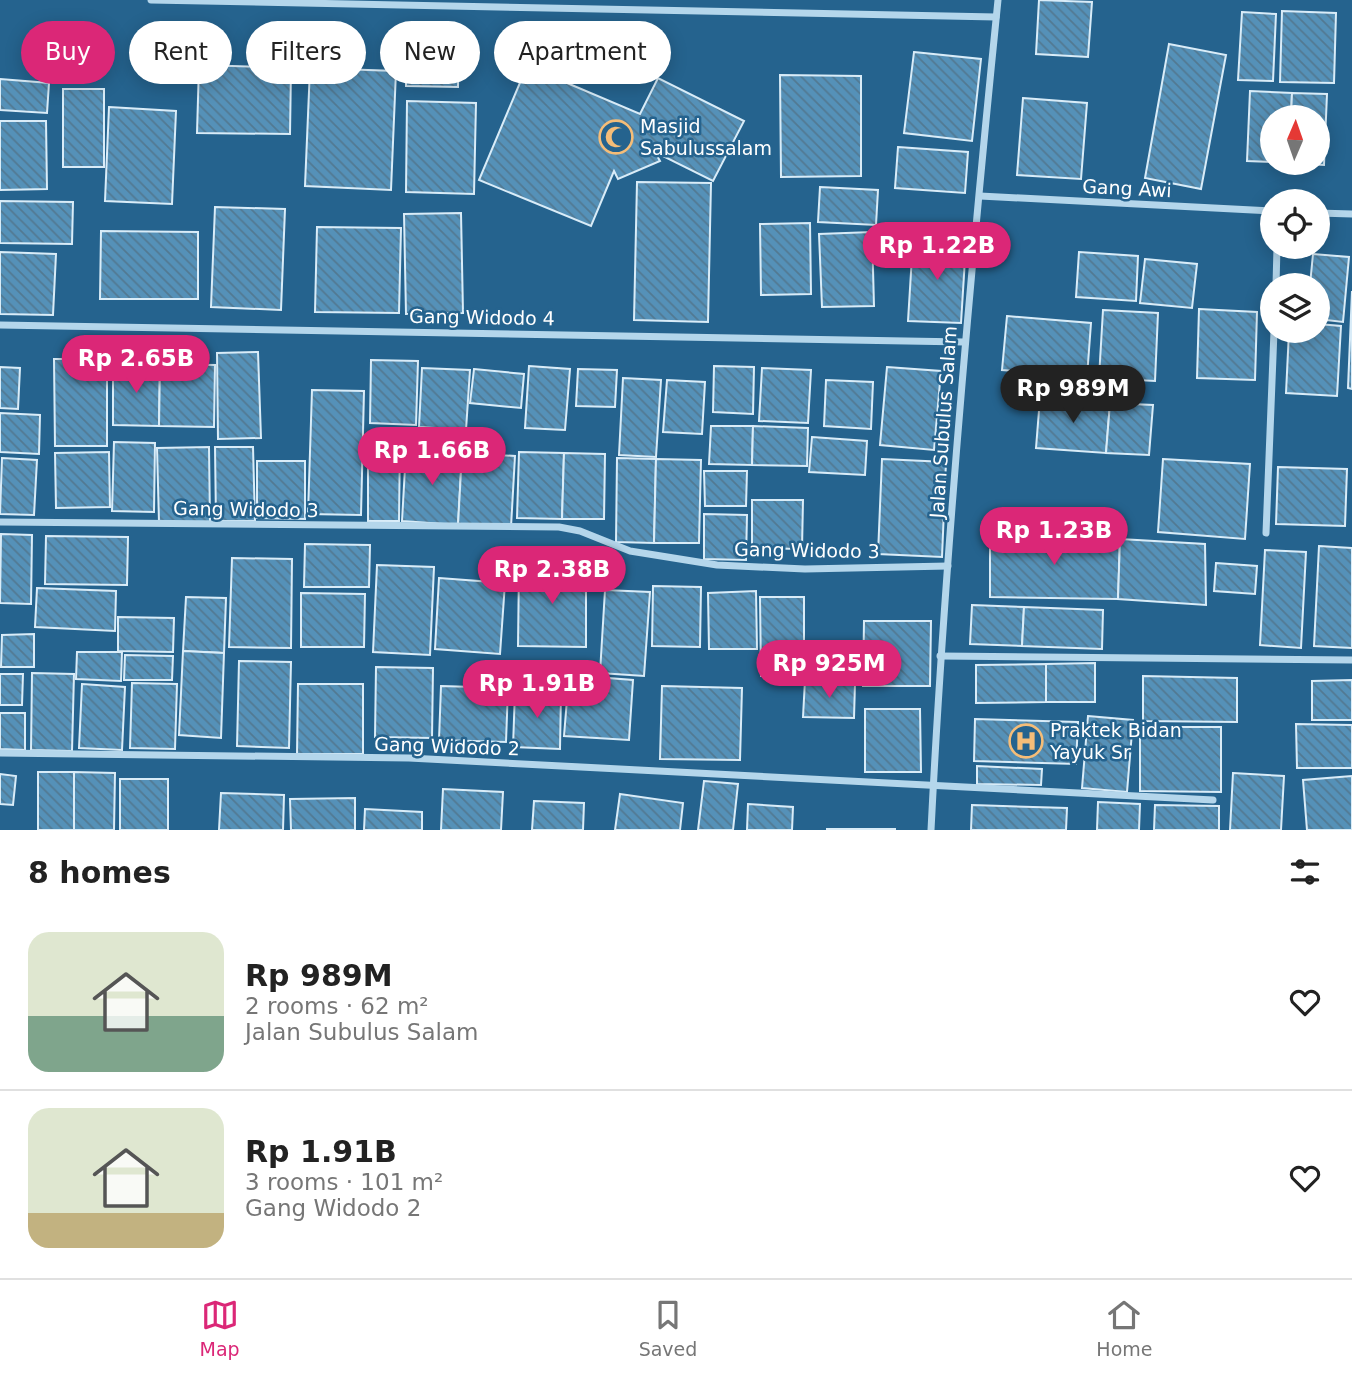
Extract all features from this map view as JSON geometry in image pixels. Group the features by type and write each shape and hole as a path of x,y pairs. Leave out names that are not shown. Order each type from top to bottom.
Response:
{"street":[{"path":"151,0 567,4 996,17"},
{"name":"Jalan Subulus Salam","path":"931,830 940,656 964,342 998,0"},
{"name":"Gang Awi","path":"980,195 1260,210"},
{"path":"1330,213 1352,214"},
{"name":"Gang Widodo 4","path":"0,325 964,342"},
{"path":"1266,533 1274,343"},
{"name":"Gang Widodo 3","path":"0,523 559,527 580,531 630,551 717,565 805,569 948,566"},
{"path":"940,656 1352,660"},
{"name":"Gang Widodo 2","path":"0,752 409,758 1213,800"}],"building":[{"path":"1039,0 1092,2 1088,57 1036,54"},
{"path":"1282,11 1336,13 1334,83 1280,82"},
{"path":"1242,12 1276,14 1273,81 1238,80"},
{"path":"1169,44 1226,55 1201,189 1145,178"},
{"path":"914,52 981,59 972,141 904,133"},
{"path":"232,66 246,67 246,84 291,84 290,134 197,133 198,84 232,84"},
{"path":"366,70 380,70 380,84 395,84 391,190 305,186 309,84 366,84"},
{"path":"780,75 861,76 861,176 781,177"},
{"path":"0,79 21,81 21,84 49,84 47,113 0,110"},
{"path":"406,84 458,84 458,87"},
{"name":"Masjid Sabulussalam","path":"519,84 569,84 640,114 655,84 670,84 744,121 713,181 655,152 660,161 618,179 614,171 591,226 479,180"},
{"path":"63,89 104,89 104,167 63,167"},
{"path":"1250,91 1292,93 1292,105 1260,105 1260,162 1247,161"},
{"path":"1292,93 1327,94 1327,105 1292,105"},
{"path":"1023,98 1087,103 1081,179 1017,175"},
{"path":"407,101 476,103 474,194 406,192"},
{"path":"109,107 176,111 172,204 105,201"},
{"path":"0,121 46,121 47,189 0,190"},
{"path":"898,147 968,152 965,193 895,188"},
{"path":"637,182 711,183 708,322 634,320"},
{"path":"820,187 878,190 876,225 818,222"},
{"path":"0,201 73,202 72,244 0,243"},
{"path":"215,207 285,209 281,310 211,307"},
{"path":"461,213 463,313 406,314 404,214"},
{"path":"810,223 811,294 761,295 760,224"},
{"path":"317,227 401,228 399,313 315,312"},
{"path":"101,231 198,232 198,299 100,299"},
{"path":"872,232 874,306 822,307 819,234"},
{"path":"913,240 966,243 961,323 908,321"},
{"path":"0,252 56,254 53,315 0,314"},
{"path":"1079,252 1138,256 1136,301 1076,297"},
{"path":"1330,255 1349,257 1343,322 1330,320 1330,273 1311,273 1313,259 1330,259"},
{"path":"1145,259 1197,264 1192,308 1140,303"},
{"path":"1352,291 1352,389 1348,388"},
{"path":"1199,309 1257,312 1255,380 1197,378"},
{"path":"1103,310 1158,313 1155,381 1099,378"},
{"path":"1007,316 1091,323 1087,377 1002,370"},
{"path":"1330,325 1341,326 1337,396 1286,393 1288,343 1330,343"},
{"path":"258,352 261,438 218,439 217,353"},
{"path":"54,359 107,359 107,446 55,446"},
{"path":"371,360 418,361 416,425 370,423"},
{"path":"113,364 160,364 159,426 113,425"},
{"path":"160,364 215,365 214,427 159,426"},
{"path":"529,366 570,369 565,430 525,428"},
{"path":"714,366 754,367 753,414 713,412"},
{"path":"0,367 20,368 18,409 0,408"},
{"path":"887,367 941,371 934,450 880,445"},
{"path":"422,368 470,370 466,430 419,427"},
{"path":"762,368 811,370 808,423 759,421"},
{"path":"474,369 524,374 521,408 470,403"},
{"path":"578,369 617,370 615,407 576,406"},
{"path":"623,378 661,380 656,457 619,455"},
{"path":"667,380 705,382 702,434 663,432"},
{"path":"826,380 873,382 871,429 824,426"},
{"path":"312,390 364,391 361,515 308,514"},
{"path":"1040,398 1110,403 1106,453 1036,448"},
{"path":"1110,403 1153,405 1149,455 1106,453"},
{"path":"0,413 40,415 39,454 0,452"},
{"path":"711,426 753,426 752,465 709,464"},
{"path":"753,426 808,428 807,466 752,465"},
{"path":"812,437 867,441 865,475 809,472"},
{"path":"368,440 400,440 399,521 368,521"},
{"path":"114,442 155,443 154,512 112,511"},
{"path":"209,447 210,522 159,522 157,448"},
{"path":"215,447 253,447 255,521 216,521"},
{"path":"406,450 462,453 458,525 402,521"},
{"path":"109,452 110,507 56,508 55,453"},
{"path":"519,452 564,453 562,519 517,518"},
{"path":"462,453 515,456 511,527 458,525"},
{"path":"564,453 605,454 604,519 562,519"},
{"path":"2,458 37,460 34,515 0,514"},
{"path":"617,458 656,459 654,543 616,542"},
{"path":"656,459 701,460 699,543 654,543"},
{"path":"882,459 946,462 942,557 878,554"},
{"path":"1163,459 1250,464 1245,539 1158,532"},
{"path":"257,461 305,461 305,519 257,518"},
{"path":"1278,467 1347,469 1345,526 1276,524"},
{"path":"704,471 747,471 746,506 705,506"},
{"path":"752,500 803,500 802,549 752,548"},
{"path":"704,514 747,515 746,560 704,559"},
{"path":"1,534 32,535 31,604 0,603"},
{"path":"990,535 1120,539 1118,599 990,597"},
{"path":"46,536 128,537 127,585 45,584"},
{"path":"1120,539 1205,544 1206,605 1118,599"},
{"path":"305,544 370,545 369,587 304,587"},
{"path":"1319,546 1352,548 1352,648 1314,646"},
{"path":"1265,550 1306,552 1301,648 1260,645"},
{"path":"232,558 292,559 291,648 229,647"},
{"path":"1216,563 1257,566 1255,594 1214,591"},
{"path":"377,565 434,567 430,655 373,652"},
{"path":"519,566 586,566 586,647 518,646"},
{"path":"439,578 505,583 500,654 435,649"},
{"path":"653,586 701,587 700,647 652,646"},
{"path":"37,588 116,591 115,631 35,627"},
{"path":"605,590 650,592 644,676 600,673"},
{"path":"756,591 757,649 709,649 708,593"},
{"path":"301,593 365,594 364,647 301,647"},
{"path":"186,597 226,598 224,653 183,651"},
{"path":"760,597 804,597 804,676 761,676"},
{"path":"972,605 1024,607 1022,646 970,644"},
{"path":"1024,607 1103,610 1102,649 1022,646"},
{"path":"118,617 174,618 173,652 118,651"},
{"path":"864,621 931,621 930,686 863,686"},
{"path":"34,634 34,667 1,667 2,635"},
{"path":"183,651 224,653 221,738 179,735"},
{"path":"77,652 122,652 121,681 76,679"},
{"path":"125,655 173,656 172,680 124,680"},
{"path":"239,661 291,662 289,748 237,746"},
{"path":"1095,663 1095,702 1046,702 1046,664"},
{"path":"1046,664 1046,702 976,703 976,665"},
{"path":"376,667 433,668 432,738 375,737"},
{"path":"32,673 74,674 72,751 31,750"},
{"path":"0,674 23,674 22,705 0,705"},
{"path":"569,675 633,680 629,740 564,736"},
{"path":"1143,676 1237,678 1237,722 1143,721"},
{"path":"805,680 855,683 854,718 803,717"},
{"path":"1352,680 1352,720 1312,720 1312,681"},
{"path":"132,683 177,684 175,749 130,748"},
{"path":"82,684 125,687 122,750 79,748"},
{"path":"298,684 363,684 363,754 297,754"},
{"path":"441,686 508,688 506,742 439,740"},
{"path":"662,686 742,688 740,760 660,759"},
{"path":"515,691 561,692 560,749 513,747"},
{"path":"865,709 920,709 921,772 865,772"},
{"path":"0,713 25,713 25,750 0,749"},
{"path":"1088,716 1133,720 1127,792 1082,788"},
{"name":"Praktek Bidan Yayuk Sr","path":"975,719 1078,722 1076,764 974,761"},
{"path":"1296,724 1352,725 1352,768 1297,768"},
{"path":"1140,727 1221,727 1221,792 1140,791"},
{"path":"977,766 1042,769 1041,785 977,784"},
{"path":"38,772 74,772 74,830 38,830"},
{"path":"74,772 115,773 114,830 74,830"},
{"path":"1233,773 1284,776 1281,830 1230,830"},
{"path":"0,774 16,776 13,805 0,804"},
{"path":"1352,776 1352,830 1307,830 1303,780"},
{"path":"120,779 168,779 168,830 120,830"},
{"path":"704,781 738,784 733,830 698,830"},
{"path":"443,789 503,792 501,830 441,830"},
{"path":"221,793 284,795 283,830 219,830"},
{"path":"620,794 683,803 680,830 615,830"},
{"path":"355,798 355,830 291,830 290,799"},
{"path":"534,801 584,803 583,830 532,830"},
{"path":"1098,802 1140,804 1139,830 1097,830"},
{"path":"748,804 793,807 792,830 747,830"},
{"path":"972,805 1067,808 1066,830 971,830"},
{"path":"1155,805 1219,806 1219,830 1154,830"},
{"path":"365,809 422,812 422,830 364,830"},
{"path":"895,829 895,830 827,830"}],"place":[{"name":"Masjid Sabulussalam","path":"616,137"},
{"name":"Praktek Bidan Yayuk Sr","path":"1026,741"}]}
